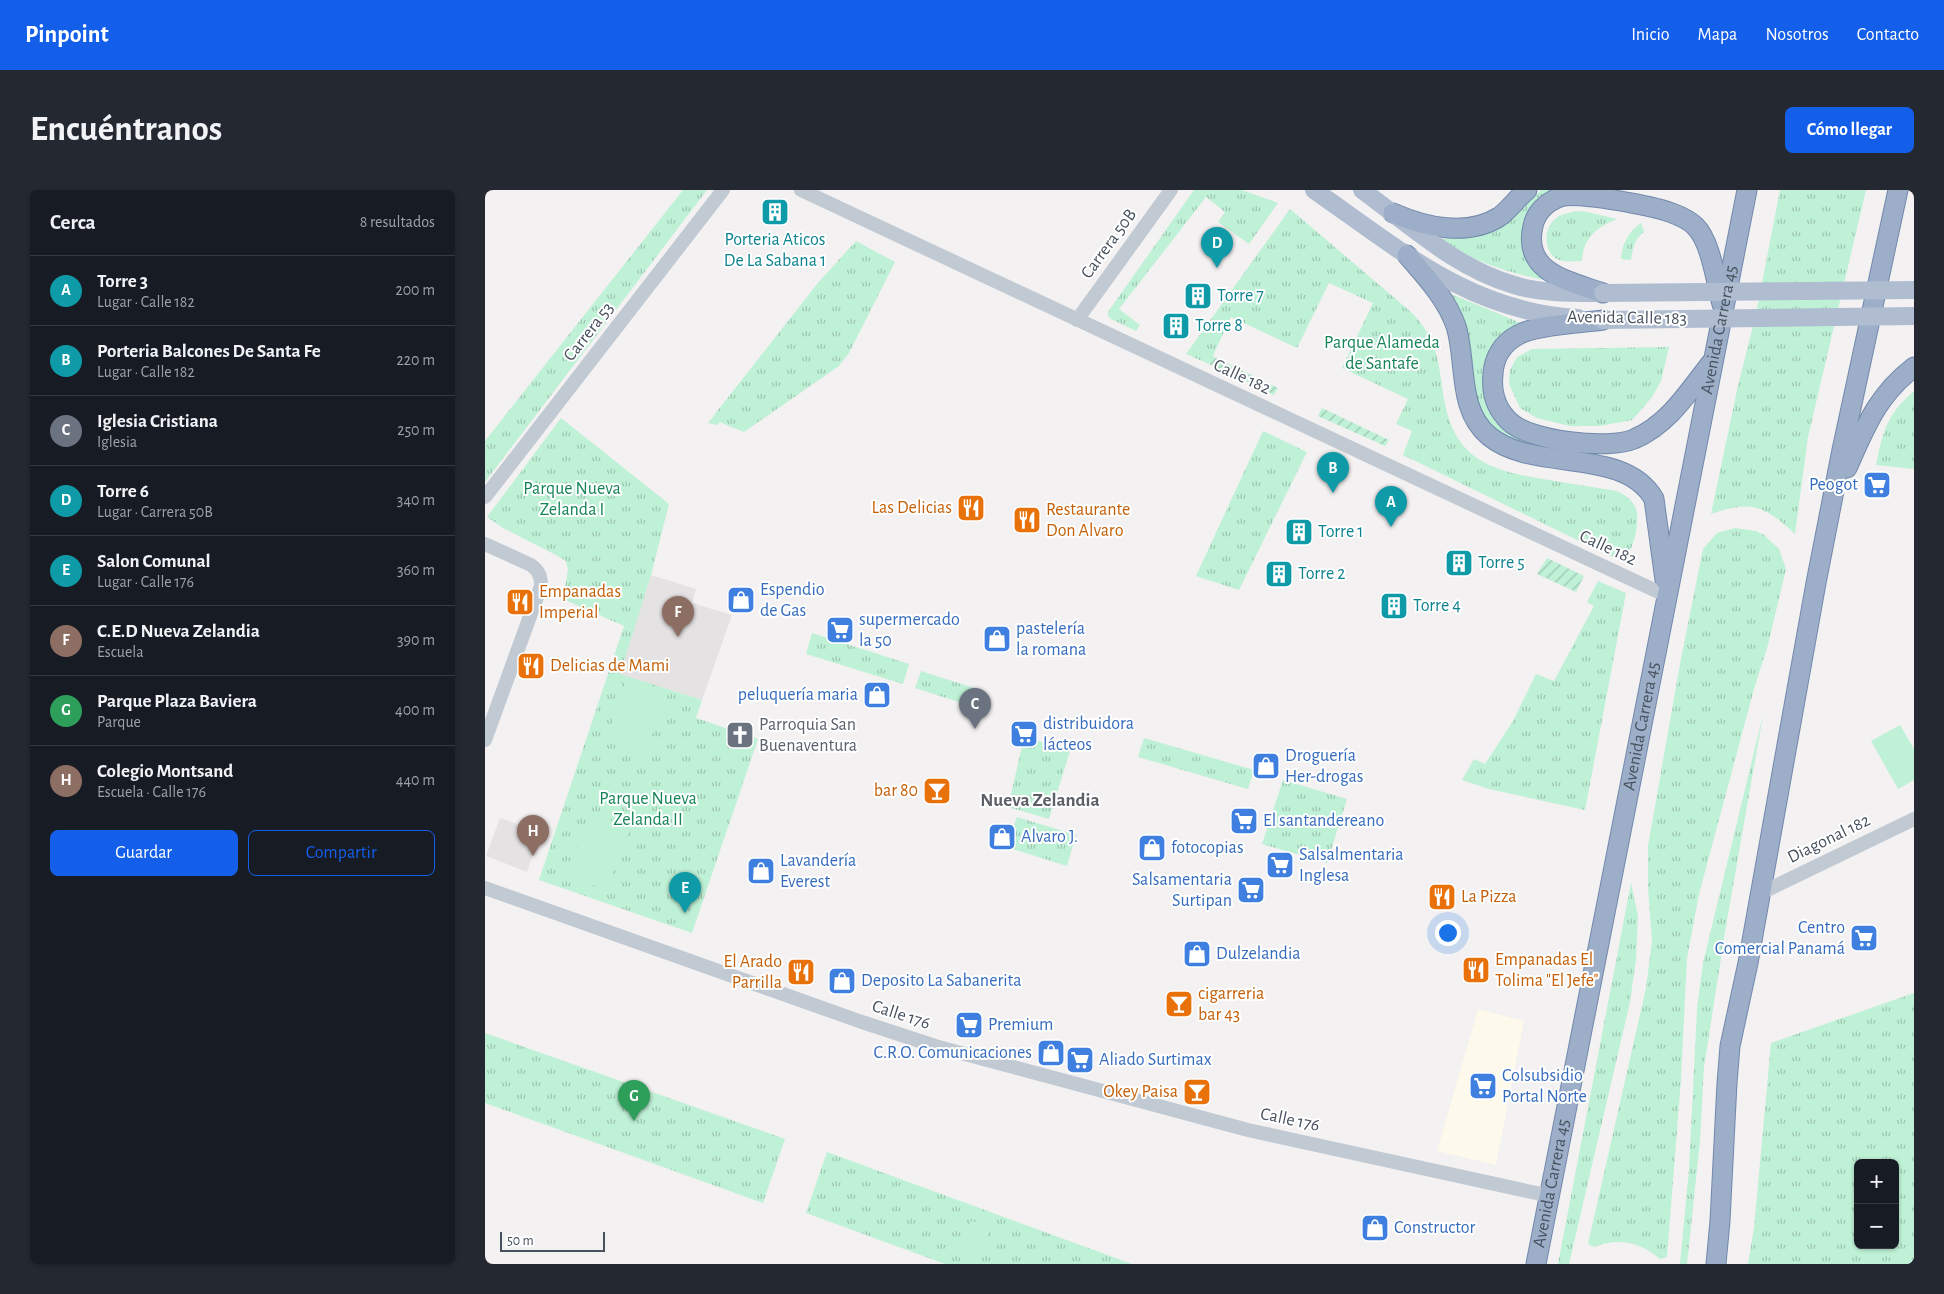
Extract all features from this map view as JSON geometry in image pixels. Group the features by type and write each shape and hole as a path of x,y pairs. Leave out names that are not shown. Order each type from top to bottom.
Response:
{"highway":[{"path":"1393,213 1425,225 1463,228 1477,226 1500,216 1527,190"},
{"name":"Avenida Carrera 45","path":"1536,1264 1747,190"},
{"path":"1716,1264 1730,1046 1749,963 1832,501 1898,190"},
{"path":"1603,293 1552,274 1542,267 1536,258 1531,234 1534,221 1541,209 1551,201 1562,196 1581,195 1653,208 1687,220 1696,227 1704,240 1723,311"},
{"path":"1407,255 1433,284 1452,316 1456,328 1467,398 1472,415 1487,435 1518,451 1613,469 1637,479 1649,490 1656,508 1667,596"},
{"path":"1603,320 1531,330 1519,334 1508,341 1498,353 1493,369 1492,383 1494,398 1500,411 1511,423 1543,437 1576,442 1611,444 1633,440 1660,424 1682,401 1713,360"},
{"path":"1832,501 1868,419 1889,389 1914,367"}],"main road":[{"name":"Avenida Calle 183","path":"1314,190 1407,255 1453,284 1500,304 1567,318 1603,320 1914,316"},
{"name":"Avenida Calle 183","path":"1362,190 1442,250 1465,264 1515,286 1537,290 1561,293 1914,290"}],"street":[{"name":"Carrera 53","path":"485,497 723,190"},
{"name":"Calle 182","path":"801,190 1667,596"},
{"name":"Carrera 50B","path":"1077,320 1171,190"},
{"path":"485,544 531,565 537,570 541,578 539,595 485,740"},
{"name":"Diagonal 182","path":"1761,893 1914,818"},
{"name":"Calle 176","path":"485,888 859,1021 971,1056 1248,1130 1550,1196"}],"shaded area":[{"path":"651,575 696,589 692,603 732,615 702,700 619,674"},
{"path":"500,818 541,832 527,872 486,856"},
{"name":"Colsubsidio Portal Norte","path":"1478,1009 1524,1021 1496,1165 1437,1151"}],"green space":[{"path":"683,190 707,190 485,482 485,441"},
{"path":"1194,190 1242,190 1278,203 1249,244 1218,222 1225,212 1206,197 1119,309 1140,325 1136,331 1111,319 1108,316 1108,312"},
{"path":"1541,190 1553,190 1544,195 1528,220 1524,230 1523,247 1531,263 1545,280 1487,264 1434,238 1448,239 1481,234 1523,207"},
{"path":"1780,190 1866,190 1808,437 1795,534 1765,511 1756,508 1737,507 1711,514 1737,390 1756,314"},
{"name":"Parque Alameda de Santafe","path":"1290,209 1411,312 1427,332 1436,352 1449,420 1457,437 1467,450 1480,460 1494,467 1529,477 1617,491 1633,503 1637,513 1635,534 1631,548 1625,556 1618,558 1610,556 1403,455 1412,431 1396,424 1408,399 1342,368 1373,303 1329,283 1297,348 1231,317 1209,364 1186,354"},
{"path":"1576,211 1617,219 1592,234 1585,246 1582,261 1563,261 1557,259 1549,250 1547,244 1548,231 1556,218"},
{"path":"1641,223 1644,232 1636,241 1631,260 1621,259 1627,238"},
{"path":"856,241 895,262 849,353 839,366 744,432 719,422 718,425 708,423 817,284"},
{"path":"1451,294 1521,323 1503,334 1493,347 1492,411 1600,451 1600,457 1539,448 1522,443 1496,430 1487,420 1478,399 1464,319"},
{"path":"1669,347 1661,381 1652,397 1632,420 1600,426 1570,426 1537,418 1520,408 1509,384 1510,370 1517,357 1532,349"},
{"path":"1212,356 1278,388 1274,395 1209,364"},
{"path":"1914,391 1914,469 1876,465 1887,424 1898,407"},
{"path":"1322,408 1389,440 1385,446 1318,416"},
{"name":"Parque Nueva Zelanda II","path":"561,418 669,504 651,575 620,674 702,700 696,718 758,739 692,933 539,880 624,626 563,599 568,570 566,561 503,528 487,517"},
{"path":"1263,431 1307,452 1239,590 1196,576"},
{"path":"1735,528 1756,531 1764,535 1779,549 1786,569 1768,645 1754,689 1699,894 1687,958 1681,1079 1667,1257 1660,1259 1653,1253 1629,1243 1612,1242 1594,1247 1588,1244 1646,988 1652,941 1648,888 1648,846 1680,664 1703,549 1717,533"},
{"path":"1547,558 1584,576 1576,592 1537,574"},
{"path":"1598,581 1626,593 1585,810 1489,789 1462,780 1474,759 1485,764 1513,721 1536,674 1554,681 1594,606 1587,602"},
{"path":"812,633 909,664 903,684 806,654"},
{"path":"921,671 977,689 971,706 915,688"},
{"path":"626,680 666,693 646,753 607,740"},
{"path":"1763,715 1726,926 1704,1067 1700,1141 1687,1264 1680,1264 1689,1169 1697,1009 1703,963"},
{"path":"1900,725 1914,749 1914,780 1898,789 1871,741"},
{"path":"1026,737 1070,751 1049,819 1008,807 1023,742"},
{"path":"1144,738 1254,770 1248,789 1138,757"},
{"path":"1283,780 1347,799 1327,863 1262,844"},
{"path":"589,813 630,827 607,890 567,876"},
{"path":"1017,817 1076,835 1067,866 1006,847"},
{"path":"1631,883 1638,916 1636,959 1630,1002 1569,1264 1558,1264"},
{"path":"1914,993 1914,1264 1748,1264 1754,1228 1771,1043"},
{"path":"485,1033 785,1139 763,1203 485,1103"},
{"path":"827,1152 1132,1264 945,1264 806,1213"},
{"path":"971,1221 990,1227 978,1263 959,1257"}],"place":[{"name":"Porteria Aticos De La Sabana 1","path":"775,212"},
{"name":"Torre 6","path":"1217,268"},
{"name":"Torre 7","path":"1198,296"},
{"name":"Torre 8","path":"1176,326"},
{"name":"Peogot","path":"1877,485"},
{"name":"Porteria Balcones De Santa Fe","path":"1333,493"},
{"name":"Las Delicias","path":"971,508"},
{"name":"Restaurante Don Alvaro","path":"1027,520"},
{"name":"Torre 3","path":"1391,527"},
{"name":"Torre 1","path":"1299,532"},
{"name":"Torre 5","path":"1459,563"},
{"name":"Torre 2","path":"1279,574"},
{"name":"Espendio de Gas","path":"741,600"},
{"name":"Empanadas Imperial","path":"520,602"},
{"name":"Torre 4","path":"1394,606"},
{"name":"supermercado la 50","path":"840,630"},
{"name":"C.E.D Nueva Zelandia","path":"678,637"},
{"name":"pastelería la romana","path":"997,639"},
{"name":"Delicias de Mami","path":"531,666"},
{"name":"peluquería maria","path":"877,695"},
{"name":"Iglesia Cristiana","path":"975,729"},
{"name":"distribuidora lácteos","path":"1024,734"},
{"name":"Parroquia San Buenaventura","path":"740,735"},
{"name":"Droguería Her-drogas","path":"1266,766"},
{"name":"bar 80","path":"937,791"},
{"name":"El santandereano","path":"1244,821"},
{"name":"Alvaro J.","path":"1002,837"},
{"name":"fotocopias","path":"1152,848"},
{"name":"Colegio Montsand","path":"533,856"},
{"name":"Salsalmentaria Inglesa","path":"1280,865"},
{"name":"Lavandería Everest","path":"761,871"},
{"name":"Salsamentaria Surtipan","path":"1251,890"},
{"name":"La Pizza","path":"1442,897"},
{"name":"Salon Comunal","path":"685,913"},
{"name":"Centro Comercial Panamá","path":"1864,938"},
{"name":"Dulzelandia","path":"1197,954"},
{"name":"Empanadas El Tolima \"El Jefe\"","path":"1476,970"},
{"name":"El Arado Parrilla","path":"801,972"},
{"name":"Deposito La Sabanerita","path":"842,981"},
{"name":"cigarreria bar 43","path":"1179,1004"},
{"name":"Premium","path":"969,1025"},
{"name":"C.R.O. Comunicaciones","path":"1051,1053"},
{"name":"Aliado Surtimax","path":"1080,1060"},
{"name":"Colsubsidio Portal Norte","path":"1483,1086"},
{"name":"Okey Paisa","path":"1197,1092"},
{"name":"Parque Plaza Baviera","path":"634,1121"},
{"name":"Constructor","path":"1375,1228"}],"district":[{"name":"Nueva Zelandia","path":"1040,800"}],"park label":[{"name":"Parque Nueva Zelanda I","path":"572,499"}]}
